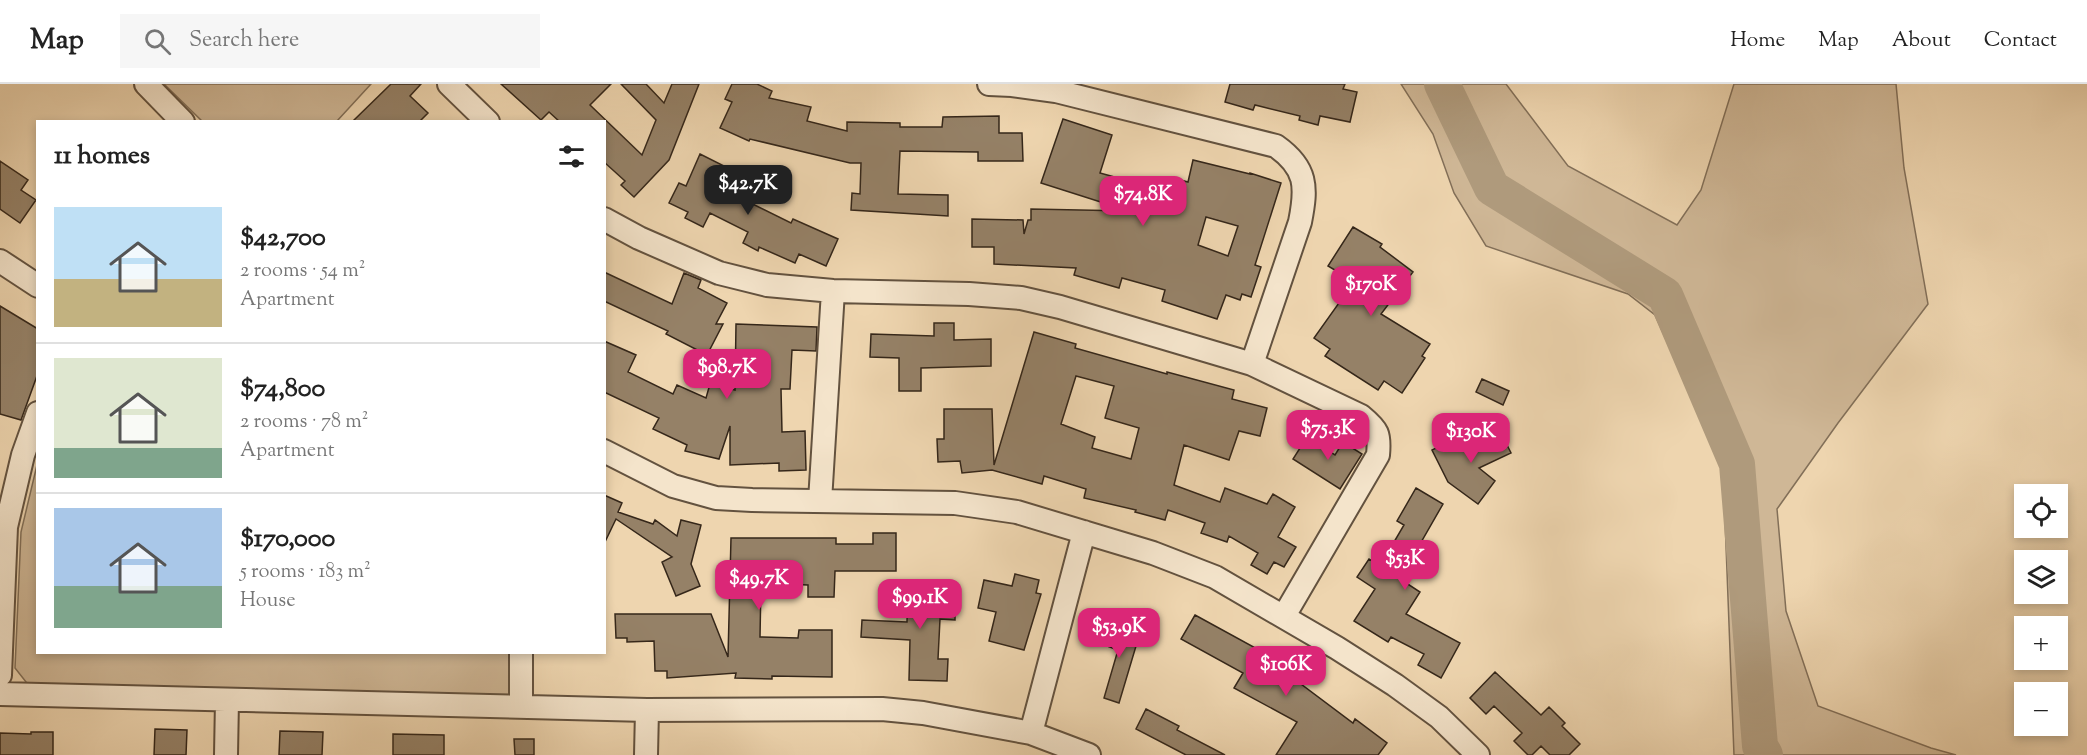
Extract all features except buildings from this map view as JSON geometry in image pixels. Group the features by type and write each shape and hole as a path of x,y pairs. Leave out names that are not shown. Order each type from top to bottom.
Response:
{"street":[{"path":"146,84 181,120"},
{"path":"449,84 486,120"},
{"path":"989,84 1056,91 1276,146 1291,157 1302,175 1305,199 1300,222 1252,364"},
{"path":"606,220 639,238 719,273 767,285 833,291 969,294 1021,298 1060,307 1252,364 1361,416 1376,428 1379,441 1378,456 1284,616"},
{"path":"0,261 36,285"},
{"path":"820,501 833,291"},
{"path":"0,675 6,527 23,455 36,418"},
{"path":"606,452 672,486 716,498 955,503 1017,513 1153,553 1215,578 1284,616 1395,685 1439,717 1478,755"},
{"path":"1031,733 1084,532"},
{"path":"521,654 521,706"},
{"path":"0,694 647,710 882,709 923,713 1031,733 1089,755"},
{"path":"226,755 227,700"},
{"path":"646,755 647,710"}],"shaded area":[{"path":"164,84 371,84 338,120 201,120"},
{"path":"1401,84 1506,84 1568,166 1677,225 1701,190 1734,84 1896,84 1904,168 1928,304 1838,423 1777,509 1786,611 1818,706 1956,755 1734,755 1723,467 1655,315 1628,294 1486,246 1454,193 1433,134"},
{"path":"36,469 36,654 513,654 513,696 30,687 15,668 21,532"}],"waterway":[{"path":"1442,84 1492,188 1665,295 1737,464 1760,746 1765,755"}]}
